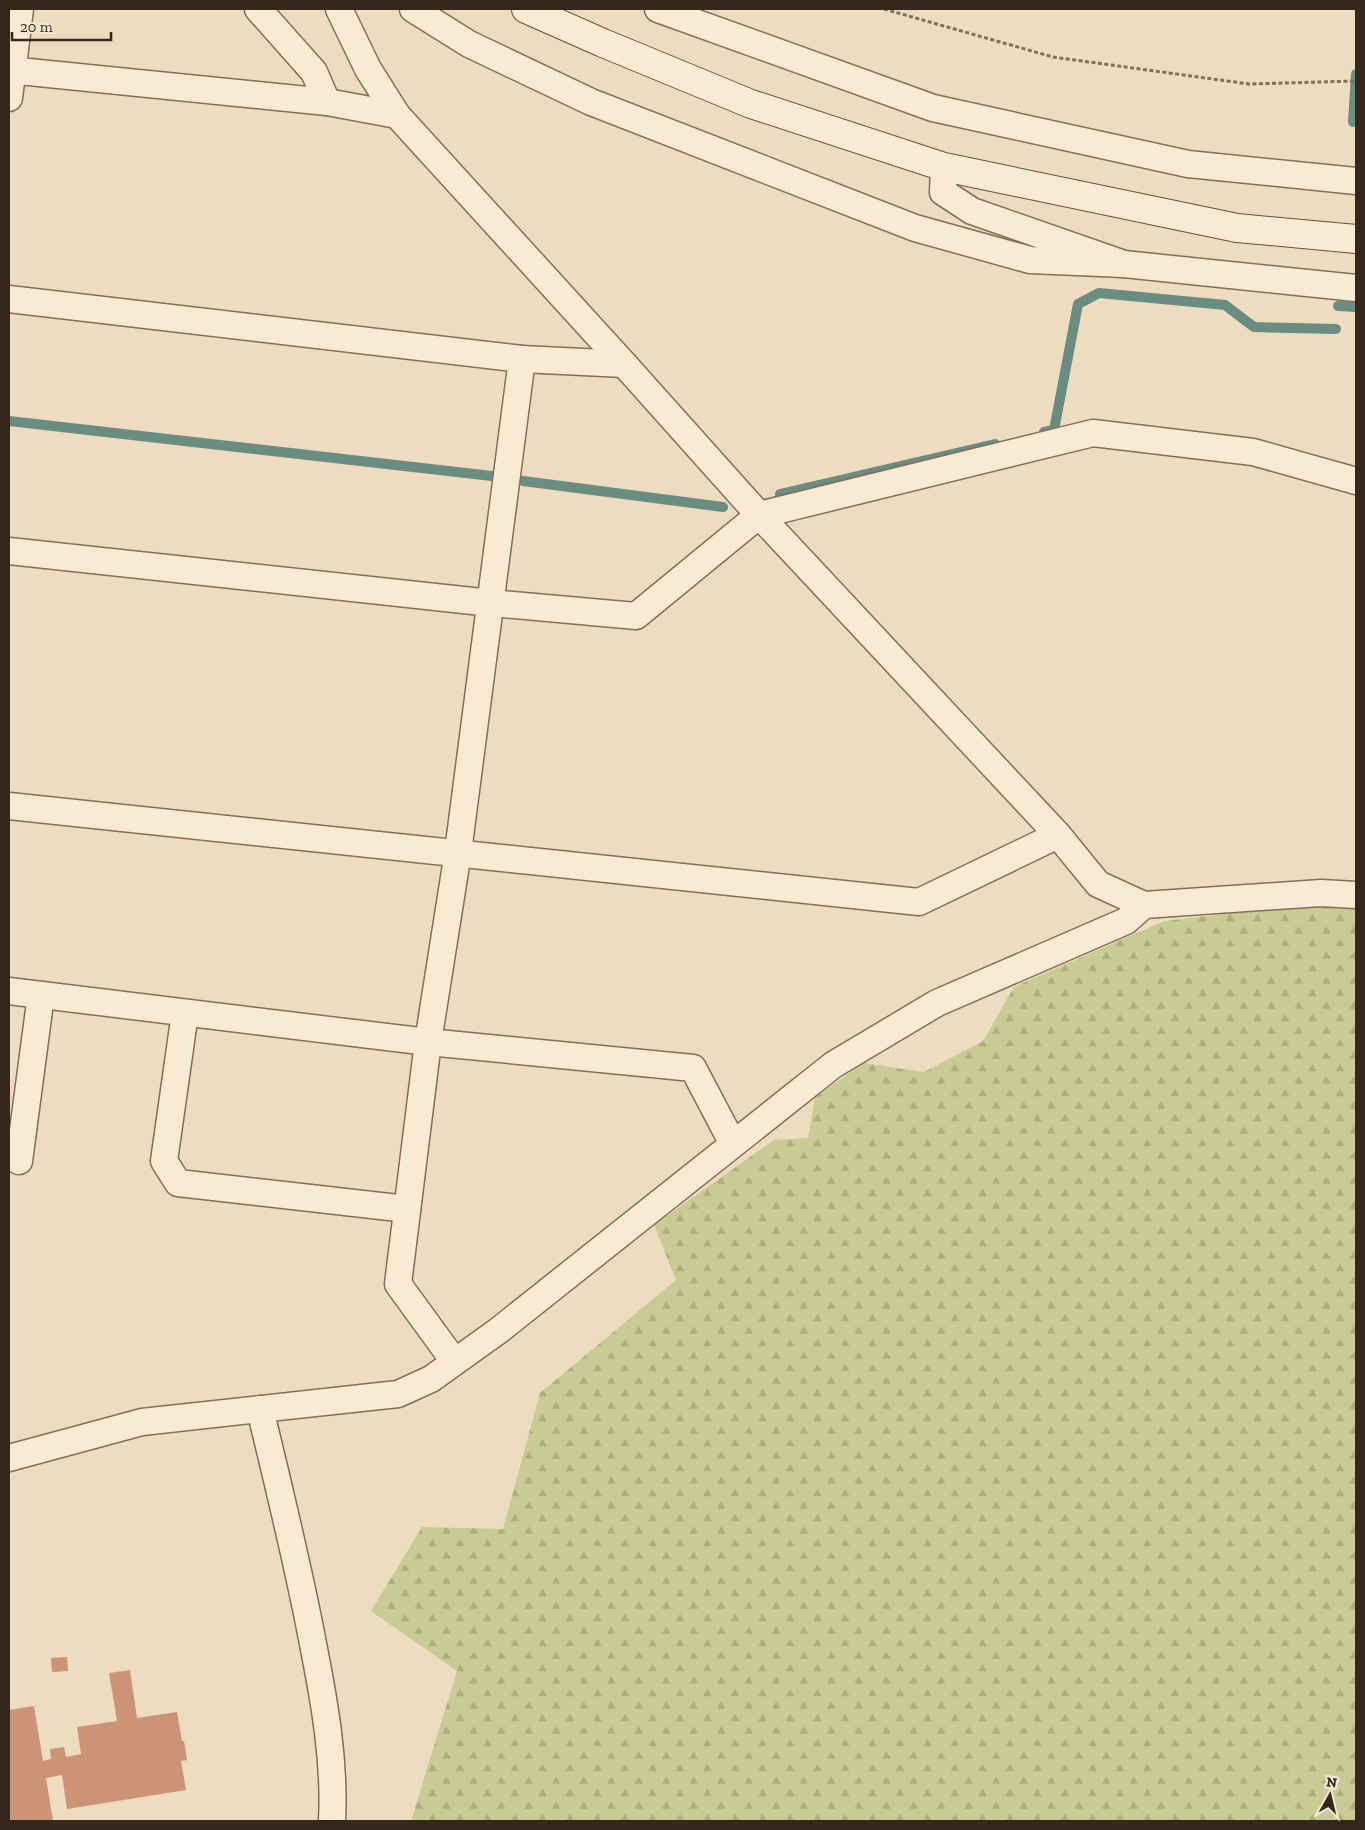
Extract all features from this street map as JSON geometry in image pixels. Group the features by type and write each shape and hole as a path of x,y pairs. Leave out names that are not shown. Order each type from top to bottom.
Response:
{"street":[{"path":"9,98 20,9"},
{"path":"258,9 314,72 327,102"},
{"path":"338,9 368,69 398,114 759,515 1058,835 1098,884 1144,905 1321,893 1356,895"},
{"path":"413,9 469,44 591,102 915,228 1030,260 1124,264 1356,288"},
{"path":"526,9 602,43 751,104 944,167 1237,228 1356,240"},
{"path":"658,9 933,108 1188,164 1356,181"},
{"path":"11,70 327,102 398,114"},
{"path":"944,167 943,192 972,211 1124,264"},
{"path":"9,299 522,359 624,364"},
{"path":"454,1361 398,1284 428,1042 458,852 522,359"},
{"path":"9,551 491,603 636,616 759,515 1093,433 1252,452 1356,481"},
{"path":"9,806 919,902 1058,835"},
{"path":"9,1458 142,1422 398,1394 431,1379 498,1331 833,1065 938,1003 1126,921 1144,905"},
{"path":"9,991 428,1042 693,1068 733,1144"},
{"path":"20,1162 42,995"},
{"path":"185,1013 164,1162 178,1183 407,1209"},
{"path":"260,1409 305,1596 326,1708 333,1800 332,1821"}],"path":[{"path":"884,9 1053,57 1249,84 1356,81"}],"green space":[{"path":"1315,904 1356,909 1356,1821 411,1821 457,1671 371,1611 422,1527 503,1529 540,1393 676,1280 654,1225 774,1140 808,1138 815,1097 864,1063 924,1072 983,1041 1014,987 1164,921"}],"building":[{"path":"67,1657 68,1671 52,1672 51,1658"},
{"path":"130,1670 137,1718 177,1712 187,1760 181,1761 186,1790 67,1809 62,1775 46,1778 53,1821 9,1821 9,1710 34,1706 43,1761 51,1759 50,1749 64,1747 66,1757 81,1754 77,1727 117,1721 109,1673"}],"waterway":[{"path":"1353,122 1356,74"},
{"path":"1044,432 1054,430 1078,304 1099,293 1225,305 1254,327 1336,329"},
{"path":"1338,306 1356,307"},
{"path":"9,421 492,476"},
{"path":"780,494 995,444"},
{"path":"523,481 723,507"}]}
